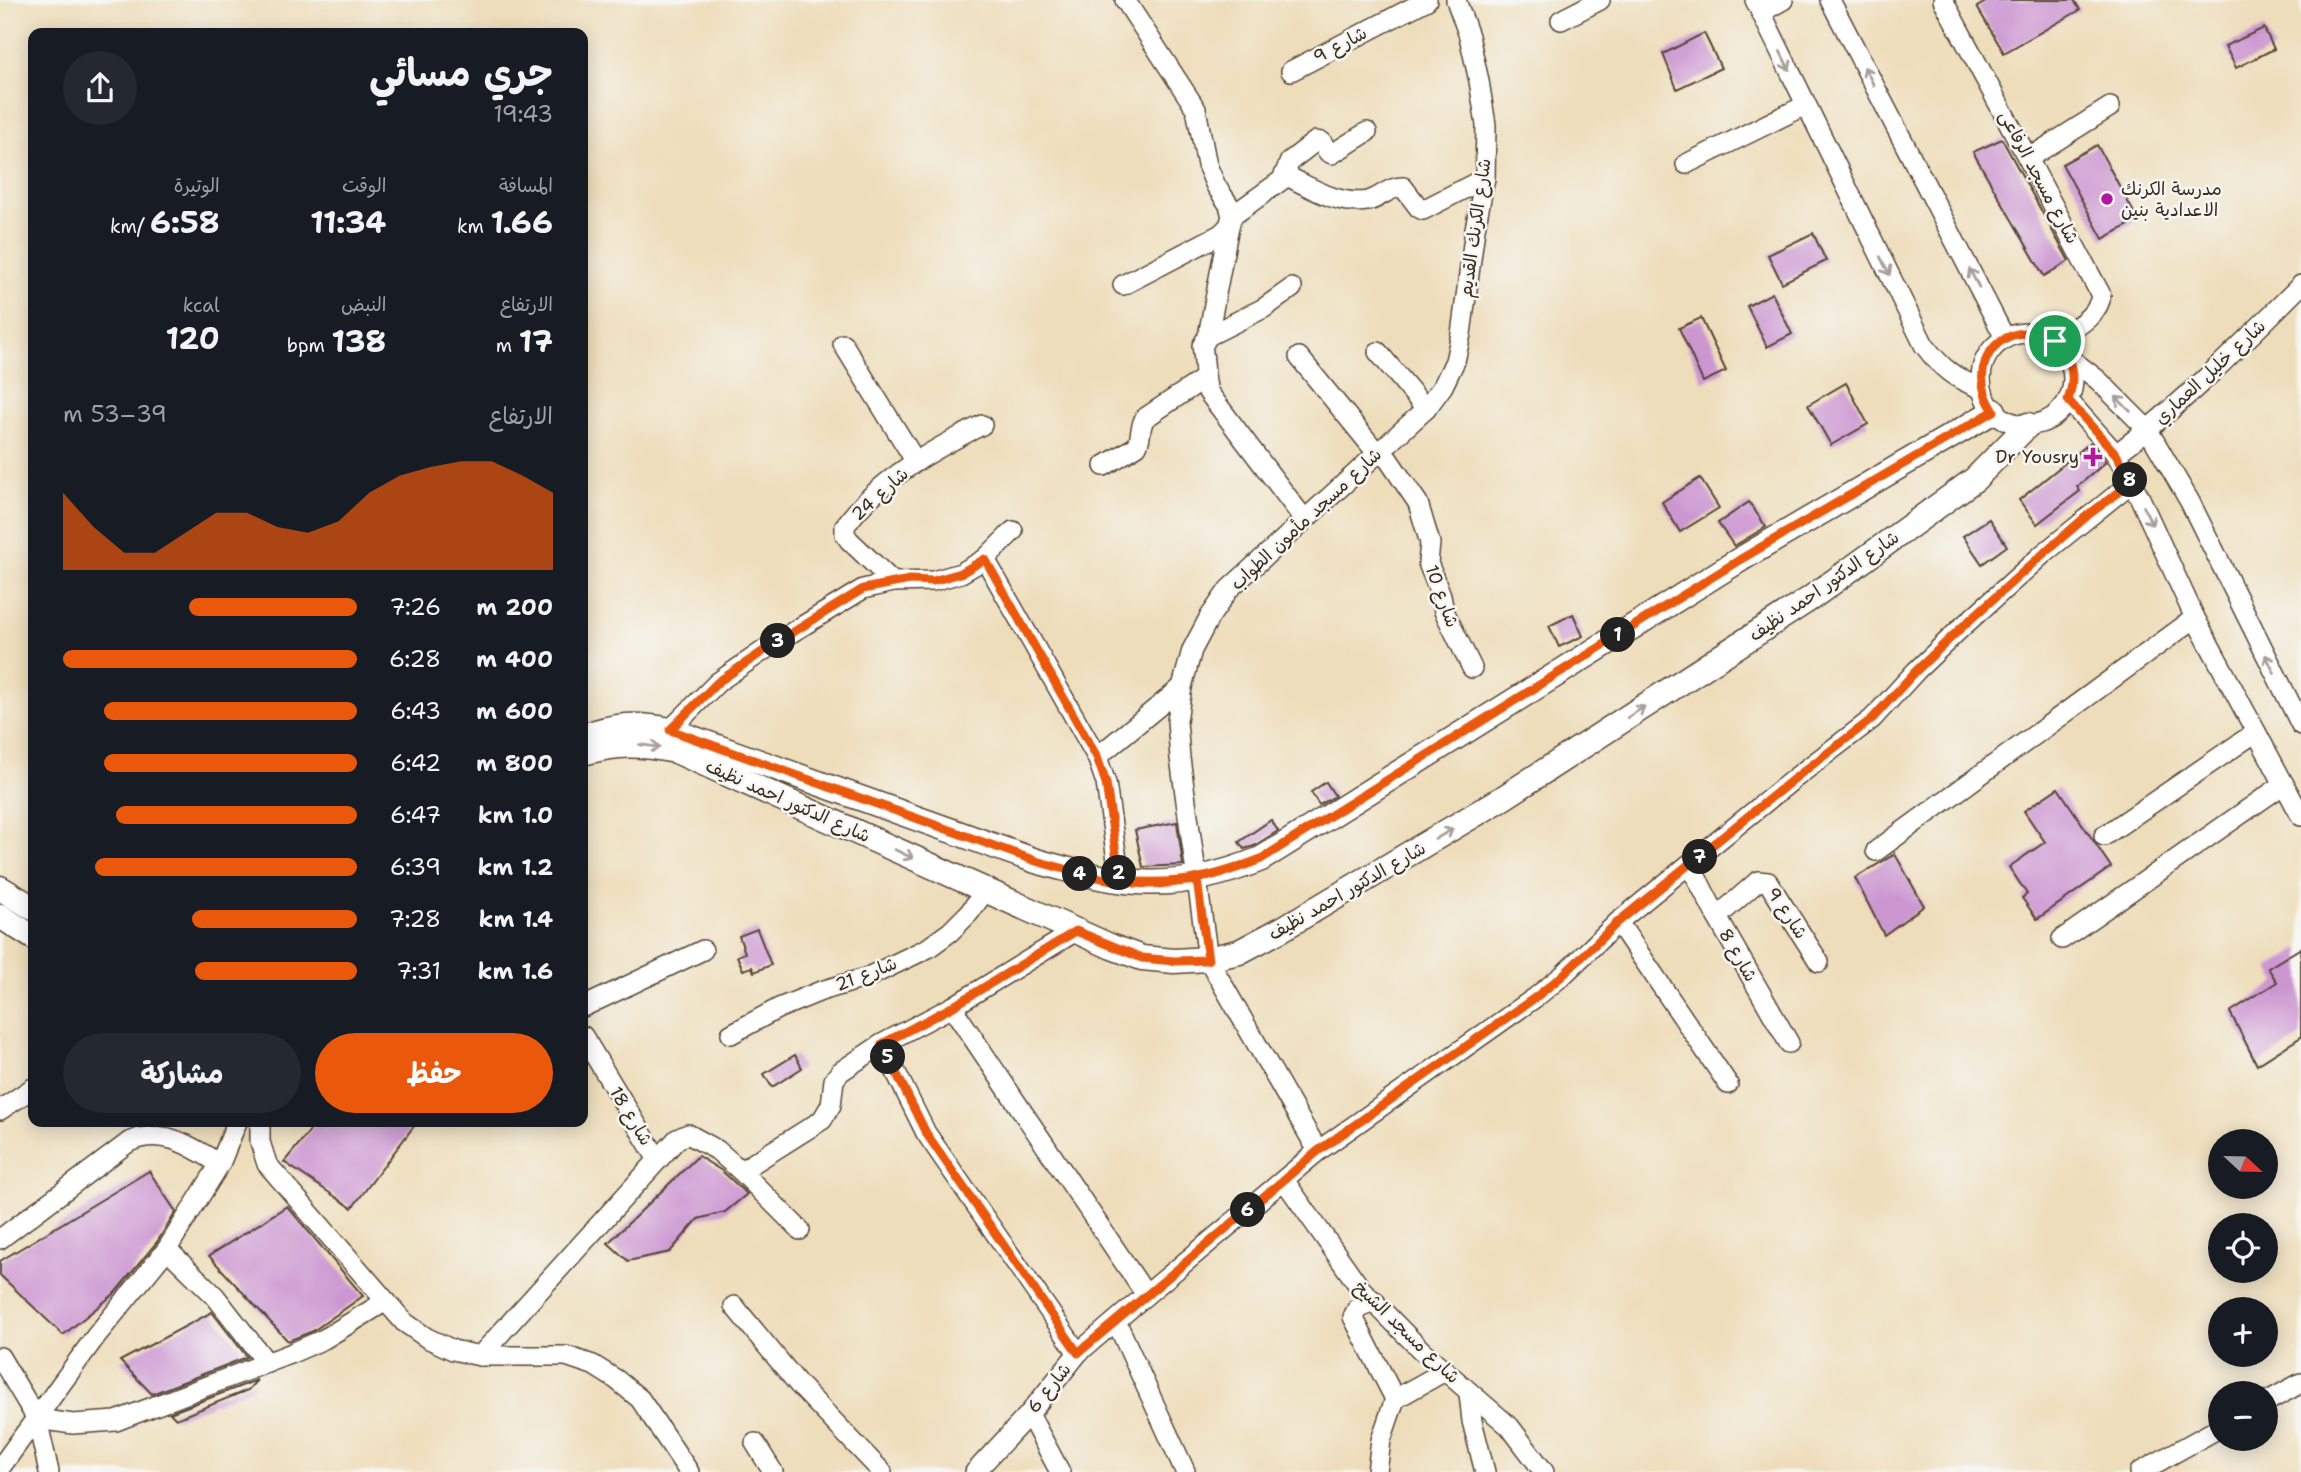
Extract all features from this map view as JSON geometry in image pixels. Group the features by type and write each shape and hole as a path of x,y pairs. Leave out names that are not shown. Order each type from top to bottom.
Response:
{"main road":[{"name":"شارع الدكتور احمد نظيف","path":"588,734 602,729 641,724 670,730 1036,861 1085,875 1159,884 1197,880 1230,872 1261,859 1741,559 1988,400"},
{"name":"شارع الدكتور احمد نظيف","path":"588,752 608,746 642,744 676,751 985,891 1142,958 1208,960 1240,952 1492,805 1811,598 1975,479 2028,425"},
{"path":"0,888 28,905"},
{"path":"0,916 28,934"}],"street":[{"path":"1125,0 1196,109 1207,165 1216,186 1229,205 1231,221 1208,336 1202,346 1208,392 1304,519"},
{"name":"شارع 9","path":"1291,71 1427,0"},
{"name":"شارع الكرنك القديم","path":"1426,409 1443,386 1455,361 1475,229 1486,178 1486,125 1479,80 1469,36 1456,0"},
{"path":"1561,20 1600,0"},
{"path":"1783,0 1758,6 1924,345 1939,365 1988,400 2009,421 2028,425 2052,418 2068,400 2073,386 2073,371 2068,357"},
{"path":"1829,0 2005,338"},
{"name":"شارع مسجد الرفاعى","path":"1943,0 2101,295 2095,312 2055,341"},
{"path":"1686,164 1806,105"},
{"path":"2029,158 2109,107"},
{"path":"1123,285 1221,233 1231,221 1277,184 1285,175 1294,156 1316,141 1322,142 1332,154 1367,132"},
{"path":"1285,175 1337,200 1367,201 1396,187 1403,187 1423,210 1486,178"},
{"name":"شارع خليل العماري","path":"2116,454 2148,430 2231,355 2301,285"},
{"path":"1208,336 1254,314 1292,288"},
{"path":"1988,400 1981,374 1993,347 2017,333 2031,332 2055,341 2068,357 2098,380 2148,430 2295,697 2301,725"},
{"path":"843,344 916,462"},
{"path":"1378,352 1426,409"},
{"name":"شارع 10","path":"1299,357 1380,452 1418,503 1430,543 1428,563 1444,611 1472,668"},
{"path":"1104,466 1137,446 1145,418 1205,378"},
{"path":"2068,400 2116,454 2195,618 2301,816"},
{"name":"شارع مسجد مأمون الطواب","path":"1318,1151 1208,960 1177,721 1182,687 1192,650 1229,589 1426,409"},
{"name":"شارع 24","path":"892,582 849,540 845,534 845,526 880,489 916,462 982,425"},
{"name":"شارع 6","path":"975,1472 1029,1414 1078,1353 1318,1151 1562,976 1618,922 1872,719 1916,671 1961,628 2061,538 2131,483"},
{"path":"670,730 718,682 863,589 892,582 933,581 961,573 985,559 1013,531"},
{"path":"985,559 1097,757 1106,783 1120,881"},
{"path":"1876,851 2195,618"},
{"path":"1097,757 1182,687"},
{"path":"2104,836 2256,732"},
{"path":"2062,939 2284,784"},
{"name":"شارع 8","path":"1689,865 1789,1043"},
{"name":"شارع 9","path":"1717,917 1758,881 1768,882 1819,962"},
{"name":"شارع 21","path":"731,1034 779,1008 868,976 928,948 950,932 969,913 985,891"},
{"path":"1618,922 1728,1083"},
{"path":"741,1171 822,1120 831,1105 834,1080 840,1072 882,1044 952,1007 1076,931"},
{"path":"588,1005 703,950"},
{"path":"952,1007 1146,1296"},
{"name":"شارع 18","path":"588,1044 658,1160"},
{"path":"882,1044 926,1133 1078,1353"},
{"path":"0,1110 28,1091"},
{"path":"0,1468 96,1336 167,1250 220,1164 235,1127"},
{"path":"260,1127 260,1142 267,1164 404,1322 427,1338 453,1350 480,1356 566,1356 593,1365 640,1399 689,1472"},
{"path":"480,1356 677,1139 688,1134 717,1150 800,1230"},
{"path":"0,1239 138,1138 164,1137 183,1142 220,1164"},
{"name":"شارع مسجد الشيخ","path":"1284,1180 1353,1280 1421,1350 1510,1427 1544,1472"},
{"path":"167,1250 215,1296 267,1363"},
{"path":"37,1419 73,1424 116,1421 324,1339 386,1301"},
{"path":"1375,1301 1357,1310 1353,1317 1395,1399"},
{"path":"734,1306 799,1385 882,1472"},
{"path":"1116,1321 1185,1471"},
{"path":"0,1357 37,1419 49,1472"},
{"path":"1377,1472 1381,1440 1395,1399 1445,1371"},
{"path":"2278,1395 2301,1383"},
{"path":"1469,1393 1472,1421 1486,1472"},
{"path":"1029,1414 1060,1472"},
{"path":"2140,1472 2208,1434"},
{"path":"755,1443 773,1472"}],"building":[{"path":"1989,0 2074,0 2080,10 2004,53 1977,7"},
{"path":"2264,28 2274,49 2236,68 2225,46"},
{"path":"1704,33 1721,68 1677,89 1663,54"},
{"path":"2002,139 2069,261 2044,276 1973,152"},
{"path":"2097,145 2138,220 2103,239 2062,164"},
{"path":"1813,233 1826,261 1782,283 1768,255"},
{"path":"1772,293 1792,334 1767,347 1747,306"},
{"path":"1701,318 1726,371 1703,382 1679,328"},
{"path":"1846,383 1868,424 1831,445 1808,405"},
{"path":"2090,443 2106,462 2077,487 2080,491 2037,524 2019,500"},
{"path":"1700,478 1719,508 1680,532 1662,502"},
{"path":"1749,502 1766,527 1734,546 1718,523"},
{"path":"1989,519 2007,546 1982,564 1963,536"},
{"path":"1573,614 1583,636 1559,647 1549,626"},
{"path":"1326,782 1335,796 1319,805 1311,792"},
{"path":"2058,788 2111,867 2037,919 2022,898 2027,894 2009,867 2045,842 2024,811"},
{"path":"1271,820 1278,831 1244,849 1239,842"},
{"path":"1177,822 1183,865 1143,867 1135,830"},
{"path":"1895,854 1924,906 1884,935 1855,878"},
{"path":"757,929 771,965 754,972 752,967 743,970 737,956 745,953 739,936"},
{"path":"2301,948 2301,1037 2257,1065 2230,1012 2277,982 2268,968"},
{"path":"795,1055 802,1068 772,1087 764,1074"},
{"path":"313,1127 413,1127 352,1208 284,1162"},
{"path":"698,1156 722,1171 747,1194 725,1212 698,1219 670,1252 628,1261 608,1243"},
{"path":"149,1171 176,1212 157,1242 114,1294 63,1335 0,1275 0,1261"},
{"path":"287,1206 363,1296 313,1331 288,1341 209,1256"},
{"path":"212,1312 247,1357 152,1394 120,1361"},
{"path":"257,1380 248,1390 176,1419 170,1413"}],"place":[{"name":"مدرسة الكرنك الاعدادية بنين","path":"2107,199"},
{"name":"Dr Yousry","path":"2093,457"}],"route":[{"path":"2055,341 2031,332 2017,333 2005,338 1993,347 1981,374 1982,389 1994,411 1865,484 1741,559 1261,859 1230,872 1197,880 1159,884 1120,881 1106,783 1097,757 985,559 961,573 933,581 892,582 863,589 718,682 670,730 1036,861 1085,875 1120,881 1159,884 1197,880 1208,960 1142,958 1076,931 952,1007 882,1044 926,1133 1078,1353 1318,1151 1562,976 1618,922 1872,719 1896,696 1916,671 1961,628 2088,515 2131,483 2116,454 2068,400 2073,386 2073,371 2063,348 2055,341"}]}
